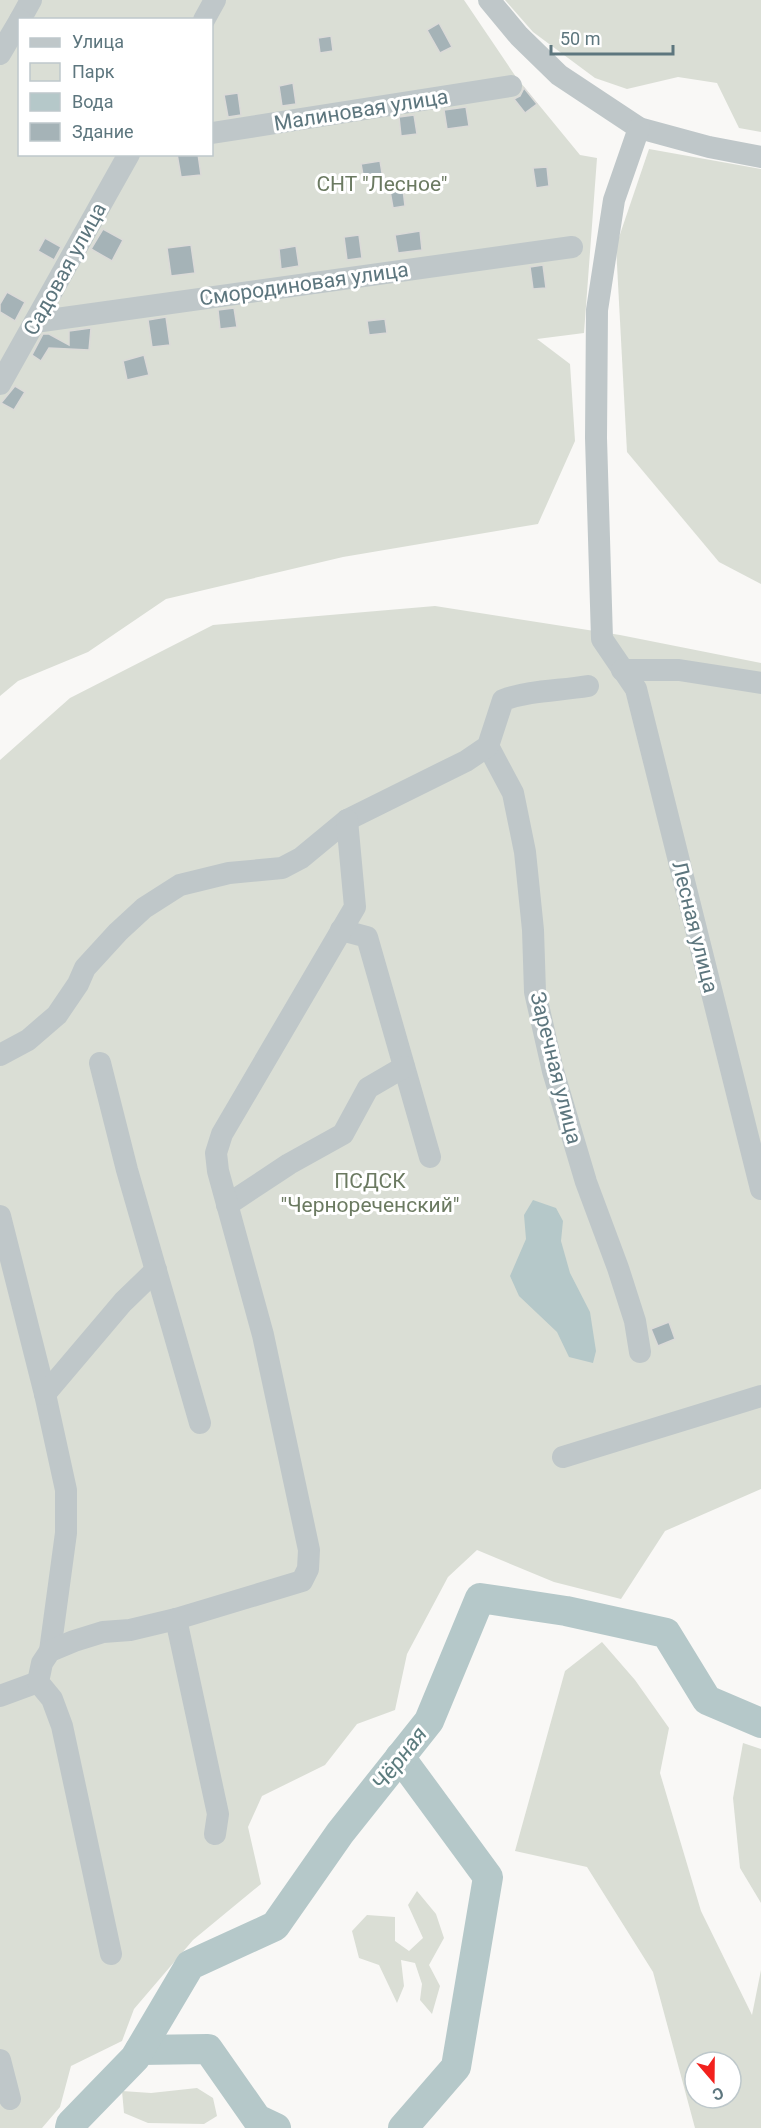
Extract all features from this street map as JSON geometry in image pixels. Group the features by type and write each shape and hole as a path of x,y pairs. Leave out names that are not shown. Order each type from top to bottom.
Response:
{"street":[{"path":"21,18 31,0"},
{"path":"205,18 215,0"},
{"path":"489,0 519,36 559,75 639,128 697,144 761,157"},
{"path":"0,54 18,23"},
{"name":"Малиновая улица","path":"213,133 511,86"},
{"name":"Лесная улица","path":"639,128 614,200 597,310 596,438 599,609 602,639 636,689 761,1189"},
{"name":"Садовая улица","path":"0,384 128,156"},
{"name":"Смородиновая улица","path":"35,322 572,247"},
{"path":"622,670 679,670 761,683"},
{"path":"0,1055 28,1040 57,1015 78,984 85,968 118,932 144,908 180,885 229,873 282,868 300,858 347,820 466,761 488,746 503,700 524,692 588,686"},
{"name":"Заречная улица","path":"488,746 513,793 525,852 533,930 535,992 543,1032 580,1163 635,1321 640,1352"},
{"path":"50,1651 103,1632 130,1630 176,1619 302,1581 308,1569 309,1550 263,1335 218,1171 216,1153 222,1134 355,907 347,820"},
{"path":"341,930 367,937 430,1157"},
{"path":"100,1063 127,1170 200,1423"},
{"path":"227,1205 289,1164 343,1134 368,1088 404,1067"},
{"path":"0,1216 45,1394 66,1490 66,1533 50,1651 42,1663 38,1682"},
{"path":"45,1394 123,1302 156,1270"},
{"path":"563,1457 761,1396"},
{"path":"176,1619 218,1814 215,1834"},
{"path":"0,1696 38,1682"},
{"path":"38,1682 52,1699 62,1726 111,1954"},
{"path":"0,2060 9,2099"}],"green space":[{"name":"СНТ \"Лесное\"","path":"0,0 464,0 516,77 580,155 597,158 584,333 537,339 570,364 575,441 538,524 343,557 166,599 88,652 18,681 0,696"},
{"path":"505,0 761,0 761,132 739,128 717,83 678,77 627,89 595,78 533,32"},
{"path":"649,149 761,169 761,584 719,562 627,452 616,246"},
{"name":"ПСДСК \"Чернореченский\"","path":"435,606 620,635 761,663 761,1489 665,1531 621,1599 554,1582 477,1550 448,1577 407,1654 395,1710 357,1724 325,1765 262,1796 248,1827 261,1884 193,1940 134,2009 122,2041 71,2066 60,2107 42,2128 0,2128 0,760 70,698 213,625"},
{"path":"602,1642 635,1680 669,1728 660,1773 701,1911 752,2015 761,1970 761,2128 695,2128 690,2110 743,2110 743,2050 683,2050 683,2083 653,1972 587,1867 515,1851 565,1671"},
{"path":"743,1743 761,1749 761,1903 740,1868 733,1798"},
{"path":"417,1891 436,1914 444,1938 429,1965 440,1986 432,2014 420,2000 422,1984 415,1963 401,1960 404,1986 397,2003 379,1965 359,1958 352,1931 367,1915 395,1917 395,1941 409,1951 423,1938 408,1905"},
{"path":"197,2088 213,2098 217,2116 204,2124 148,2123 124,2113 122,2091 151,2093"}],"water":[{"path":"533,1200 556,1208 563,1221 561,1241 570,1273 590,1312 596,1351 593,1363 569,1357 557,1332 519,1296 510,1276 526,1239 524,1215"}],"building":[{"path":"439,23 452,47 440,53 427,30"},
{"path":"331,36 333,51 320,53 318,38"},
{"path":"293,83 296,104 282,106 279,86"},
{"path":"524,88 537,104 525,113 514,99 520,96"},
{"path":"238,93 241,115 228,117 224,95"},
{"path":"466,107 469,126 447,129 444,110"},
{"path":"414,115 417,134 401,136 399,117"},
{"path":"177,156 198,156 201,175 181,177"},
{"path":"380,161 383,179 364,181 361,164"},
{"path":"547,167 549,186 536,188 533,168"},
{"path":"403,189 405,206 393,208 390,191"},
{"path":"103,229 123,240 112,261 91,249"},
{"path":"420,231 422,250 398,253 395,235"},
{"path":"359,235 362,258 347,260 344,237"},
{"path":"45,238 61,247 54,260 38,251"},
{"path":"191,245 195,273 171,276 167,248"},
{"path":"296,246 299,266 281,269 279,249"},
{"path":"543,265 546,288 533,289 530,267"},
{"path":"7,292 25,302 15,321 0,312 0,304"},
{"path":"234,308 237,327 220,329 218,310"},
{"path":"166,317 170,345 152,347 148,320"},
{"path":"385,319 387,333 369,335 367,321"},
{"path":"91,328 89,350 49,348 41,361 32,355 43,334 49,334 69,345 69,331"},
{"path":"144,355 149,375 127,380 123,361"},
{"path":"15,386 25,392 14,410 1,403"},
{"path":"669,1322 675,1339 658,1346 651,1329"}],"waterway":[{"name":"Чёрная","path":"70,2128 71,2124 135,2058 190,1965 275,1926 340,1833 429,1721 480,1598 566,1611 666,1633 707,1700 761,1723"},
{"path":"400,1757 488,1877 456,2067 403,2128"},
{"path":"140,2050 208,2049 257,2119 276,2128"}]}
